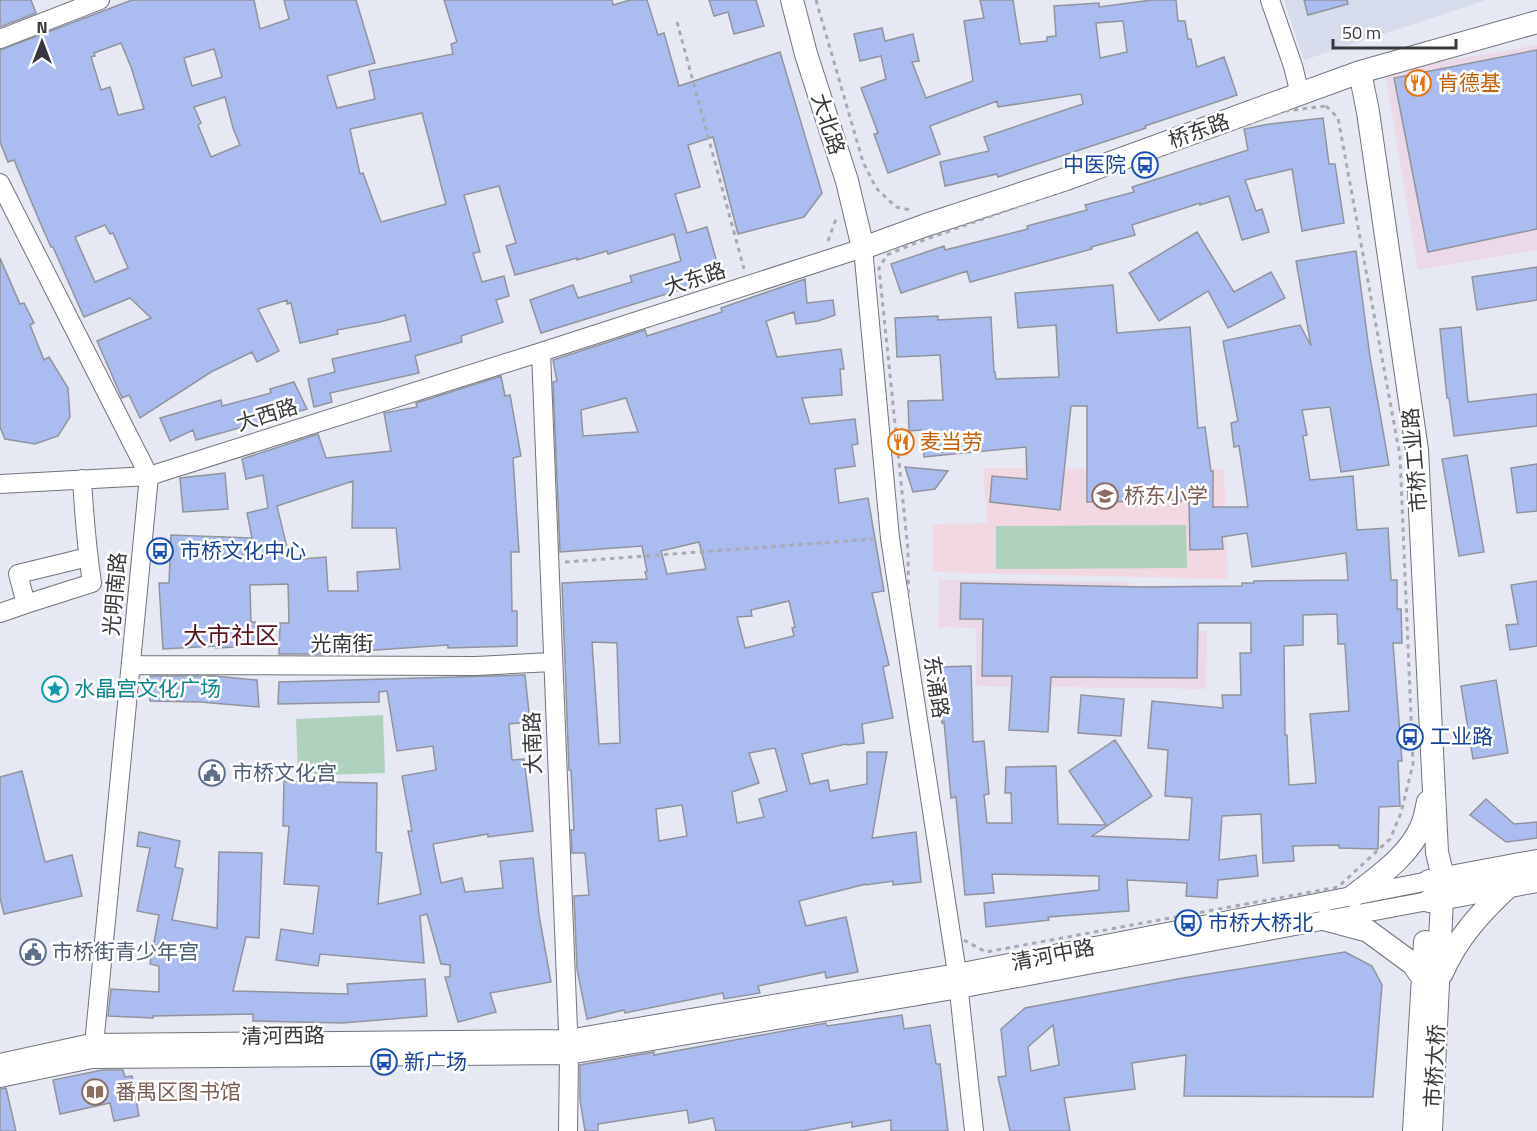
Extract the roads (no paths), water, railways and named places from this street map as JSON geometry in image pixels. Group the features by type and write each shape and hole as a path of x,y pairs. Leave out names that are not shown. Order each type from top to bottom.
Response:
{"main road":[{"name":"大北路","path":"792,0 806,54 847,181 863,248"},
{"name":"桥东路","path":"863,248 1069,178 1360,72 1537,22"},
{"name":"市桥工业路","path":"1360,72 1370,123 1417,450 1437,852 1431,990"},
{"path":"1353,896 1382,874 1408,847 1422,826 1433,786"},
{"name":"清河中路","path":"1436,890 1537,861"},
{"name":"清河中路","path":"1436,890 1509,886 1537,881"},
{"path":"1327,920 1368,931 1413,964 1431,990 1469,927 1509,886"},
{"name":"市桥大桥","path":"1414,1131 1431,990"},
{"name":"市桥大桥","path":"1431,990 1431,1131"}],"street":[{"path":"0,39 100,0"},
{"path":"1270,0 1293,66 1300,94"},
{"path":"0,183 149,476"},
{"name":"大东路","path":"542,352 863,248"},
{"name":"东涌路","path":"863,248 890,538 958,981 974,1131"},
{"name":"大西路","path":"0,484 149,476 542,352"},
{"name":"大南路","path":"542,352 548,564 568,1047 568,1131"},
{"name":"光明南路","path":"93,1051 149,476"},
{"path":"0,613 92,583 82,479"},
{"path":"26,604 18,574 88,557"},
{"name":"光南街","path":"131,665 476,666 552,662"},
{"name":"清河中路","path":"958,981 1353,896 1436,890"},
{"name":"清河中路","path":"568,1047 1327,920 1436,890"},
{"path":"1403,1131 1413,1003 1431,990 1448,1001 1441,1131"},
{"name":"清河西路","path":"0,1063 93,1051 568,1047"},
{"name":"清河西路","path":"0,1078 93,1051"}],"place":[{"name":"肯德基","path":"1418,83"},
{"name":"中医院","path":"1145,165"},
{"name":"麦当劳","path":"901,442"},
{"name":"桥东小学","path":"1105,496"},
{"name":"市桥文化中心","path":"160,551"},
{"name":"水晶宫文化广场","path":"55,689"},
{"name":"工业路","path":"1410,737"},
{"name":"市桥文化宫","path":"212,773"},
{"name":"市桥大桥北","path":"1188,923"},
{"name":"市桥街青少年宫","path":"33,952"},
{"name":"新广场","path":"384,1062"},
{"name":"番禺区图书馆","path":"95,1092"}],"district":[{"name":"大市社区","path":"231,636"}]}
